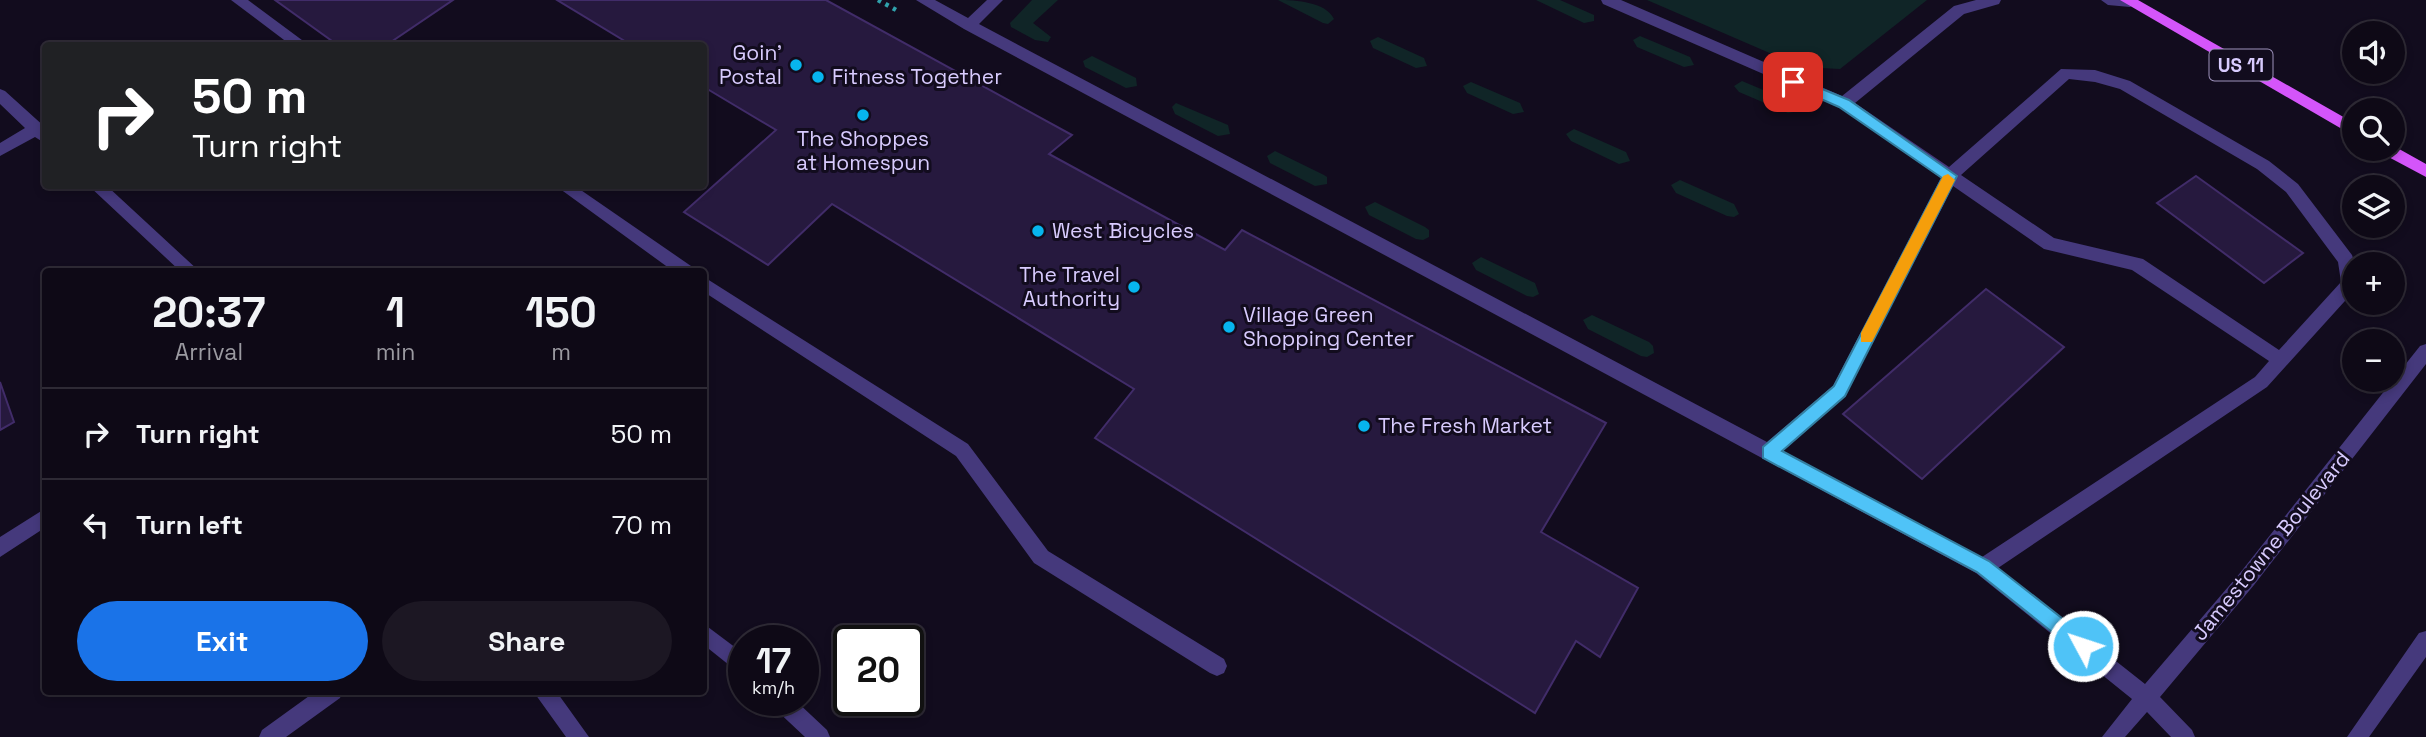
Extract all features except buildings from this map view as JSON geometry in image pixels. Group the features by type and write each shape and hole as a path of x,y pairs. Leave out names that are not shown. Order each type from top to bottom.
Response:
{"main road":[{"name":"US 11","path":"2129,1 2342,123"},
{"path":"2405,159 2426,171"}],"street":[{"path":"237,0 297,42"},
{"path":"923,0 1983,566 2148,699 2185,737"},
{"path":"968,25 996,0"},
{"path":"1608,0 1844,103 2050,244 2137,264 2281,360"},
{"path":"1844,103 1961,5 1994,0"},
{"path":"2108,0 2129,1"},
{"path":"1769,452 1839,391 1950,176 2066,73 2095,76 2125,85 2263,166 2292,188 2346,260 2350,284 2262,383 1983,566"},
{"path":"0,95 41,134 0,150"},
{"path":"100,189 188,268"},
{"path":"568,189 681,268"},
{"path":"707,286 962,450 1041,557 1217,666"},
{"name":"Jamestowne Boulevard","path":"2112,737 2148,699 2247,579 2426,352"},
{"path":"0,548 42,519"},
{"path":"707,636 728,653"},
{"path":"2357,737 2426,640"},
{"path":"269,737 327,695"},
{"path":"546,695 579,737"},
{"path":"797,716 820,737"}],"green space":[{"path":"1032,0 1058,0 1033,23 1051,37 1048,42 1035,40 1011,27 1010,23"},
{"path":"1278,0 1318,6 1330,13 1334,19 1328,24 1323,23"},
{"path":"1536,0 1560,0 1594,15 1594,21 1584,23"},
{"path":"1647,0 1927,0 1840,69 1802,67"},
{"path":"1640,36 1690,57 1694,65 1684,67 1637,47 1633,40"},
{"path":"1378,37 1424,58 1427,66 1416,68 1373,48 1370,41"},
{"path":"1092,56 1136,78 1137,86 1126,88 1085,67 1083,61"},
{"path":"1742,81 1794,103 1799,111 1788,113 1739,92 1734,86"},
{"path":"1471,82 1520,103 1524,112 1513,114 1467,93 1463,86"},
{"path":"1176,103 1228,125 1230,134 1218,136 1175,114 1172,107"},
{"path":"1574,129 1626,152 1630,161 1619,164 1571,141 1566,134"},
{"path":"1275,151 1324,175 1327,177 1327,184 1315,186 1270,163 1267,156"},
{"path":"1680,180 1734,204 1739,214 1734,217 1727,216 1676,193 1671,185"},
{"path":"1375,202 1425,227 1429,230 1429,237 1416,239 1369,215 1365,207"},
{"path":"1481,257 1535,283 1539,294 1527,296 1476,270 1472,263"},
{"path":"1592,315 1649,342 1654,353 1647,357 1641,356 1588,329 1583,320"}],"slow traffic":[{"path":"1867,338 1948,180"}],"place":[{"name":"Goin' Postal","path":"796,65"},
{"name":"Fitness Together","path":"818,77"},
{"name":"The Shoppes at Homespun","path":"863,115"},
{"name":"West Bicycles","path":"1038,231"},
{"name":"The Travel Authority","path":"1134,287"},
{"name":"Village Green Shopping Center","path":"1229,327"},
{"name":"The Fresh Market","path":"1364,426"}],"route":[{"path":"1793,82 1844,103 1950,176 1839,391 1769,452 1983,566 2083,646"}]}
